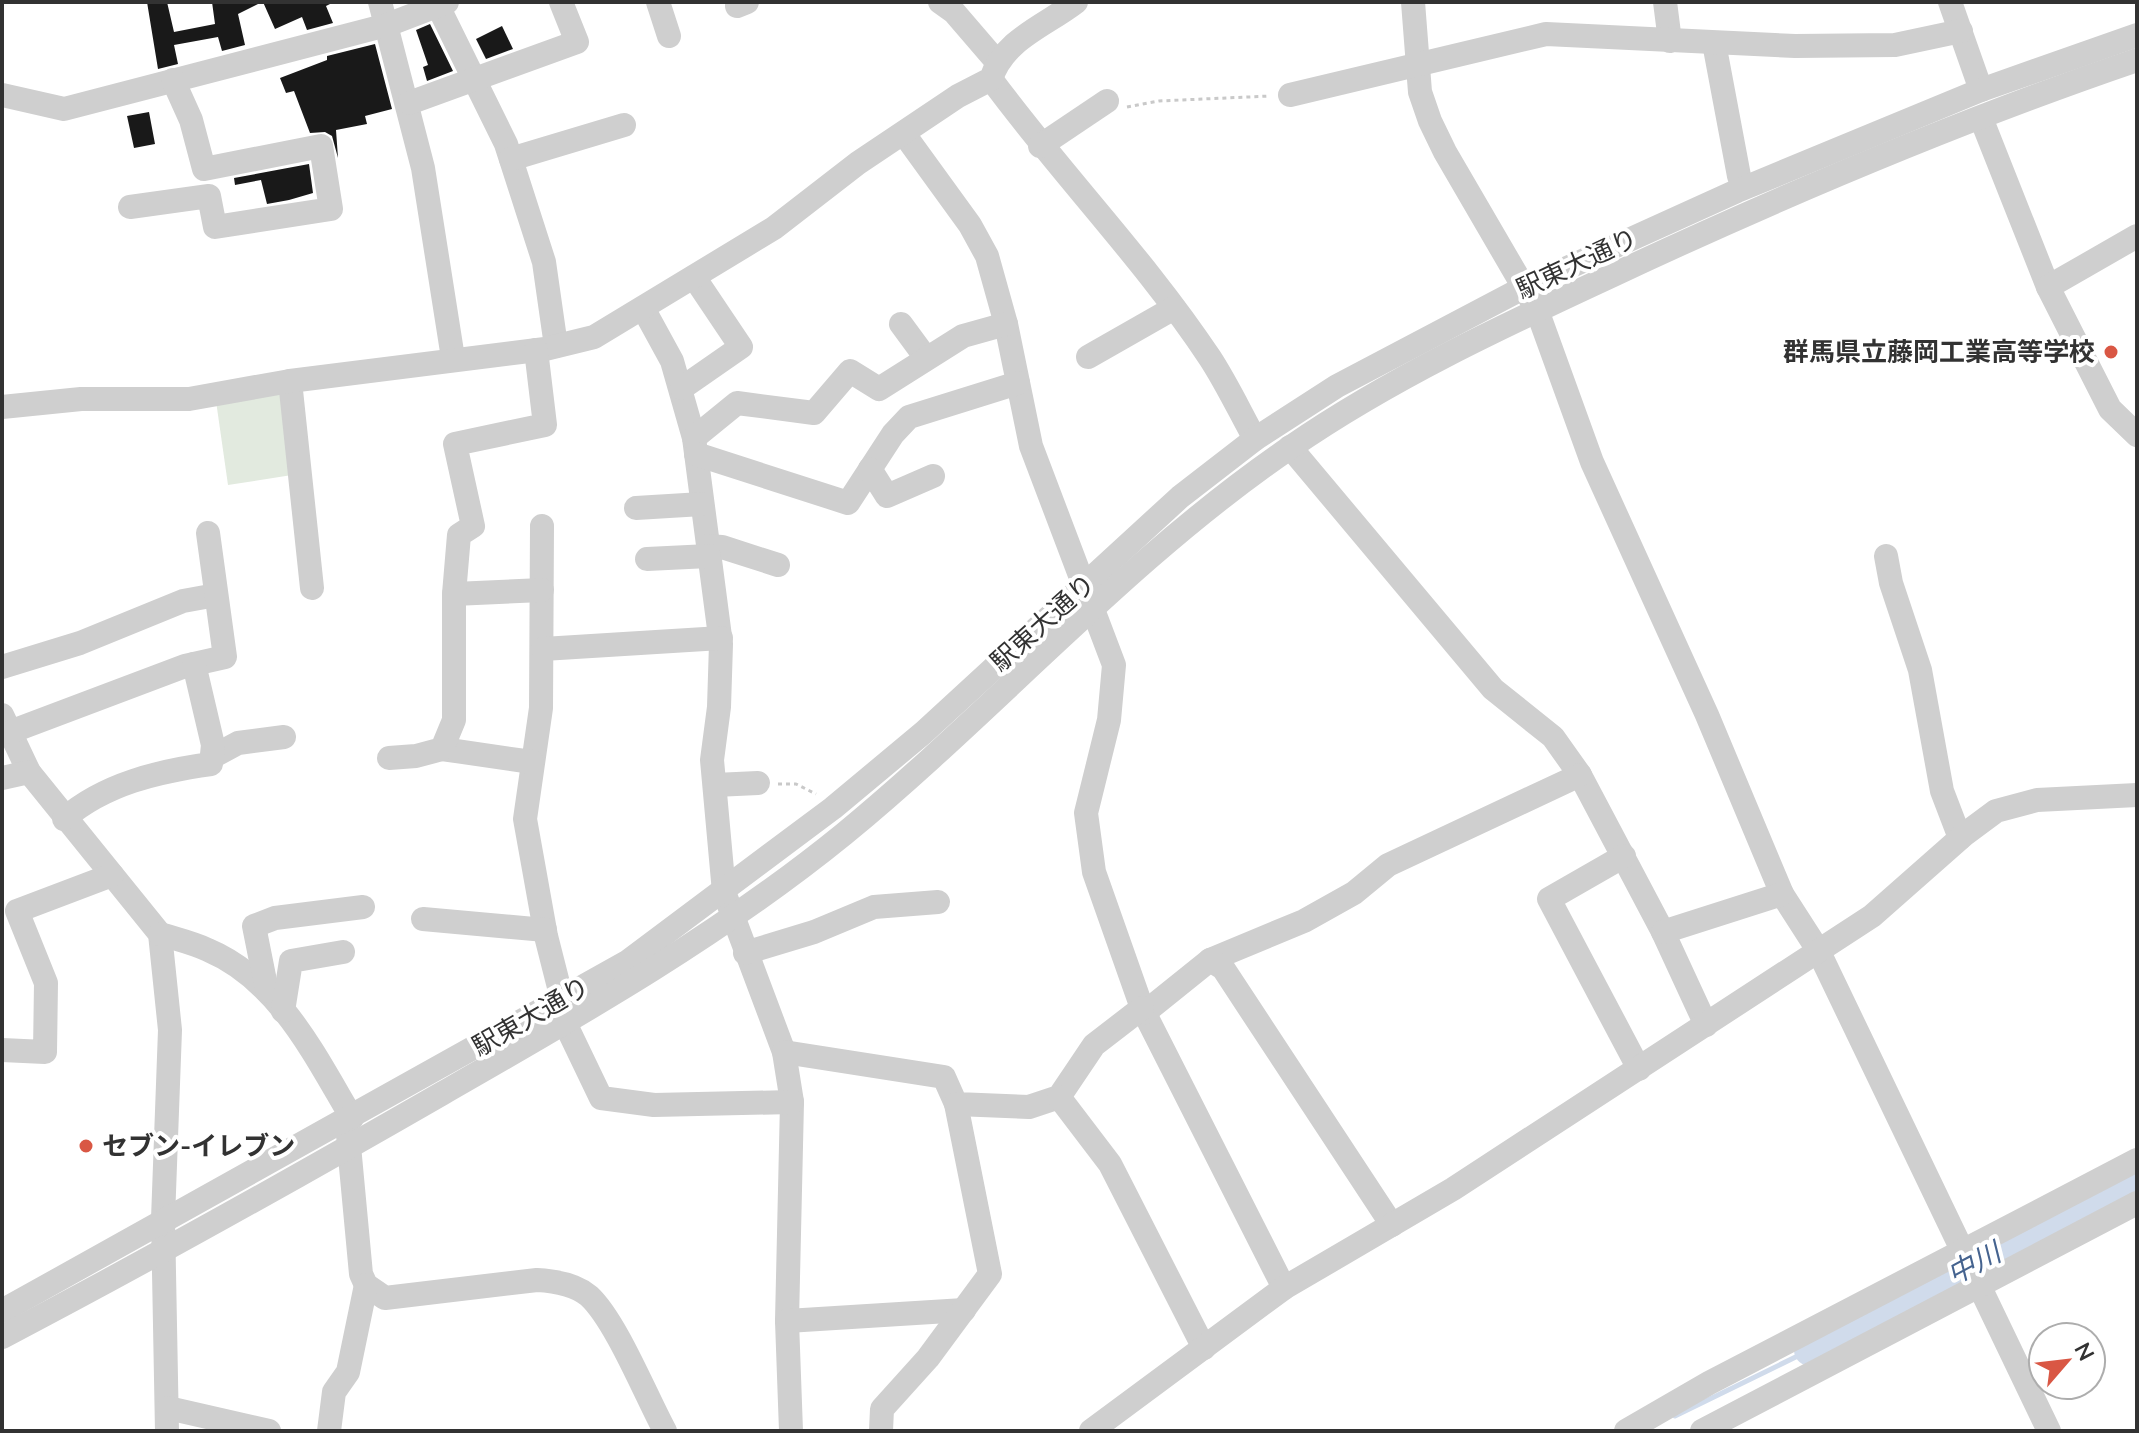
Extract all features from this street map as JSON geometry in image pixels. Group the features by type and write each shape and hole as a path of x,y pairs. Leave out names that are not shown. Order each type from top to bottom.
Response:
{"street":[{"path":"409,103 577,42 561,2"},
{"path":"658,2 669,36"},
{"path":"940,2 954,12 1040,146 1174,308 1212,360 1255,439"},
{"path":"2,398 2,407 81,399 189,399 290,381 546,348 594,337 774,228 858,163 994,71 1010,46 1076,2"},
{"path":"1413,2 1420,92 1445,152 1537,310 1592,462 1707,715 1782,894 1818,950 2049,1431"},
{"path":"1665,2 1670,41"},
{"path":"1950,2 1981,90"},
{"path":"2,95 64,109 173,80 384,13 440,3 511,159 544,262 546,348 545,425 455,444 473,526 459,535 454,594 454,720 442,749"},
{"path":"384,13 423,168 453,358"},
{"path":"1290,95 1418,66 1485,46 1546,34 1714,43 1895,45 1961,31"},
{"name":"駅東大通り","path":"2,1311 163,1219 350,1119 564,1011 638,982 843,834 1089,597 1180,497 1255,439 1337,386 1523,288 1737,191 1981,90 2137,35"},
{"path":"1714,43 1739,176"},
{"name":"駅東大通り","path":"2,1337 163,1253 349,1147 564,1011 833,808 1089,597 1290,447 1402,381 1537,310 1746,212 1890,151 2137,60"},
{"path":"173,80 191,120 215,227 331,209 321,146 204,169"},
{"path":"1040,146 1107,101"},
{"path":"1981,118 2048,287 2110,409 2137,435"},
{"path":"511,159 624,125"},
{"path":"904,134 981,246 1006,324 1031,446 1114,665 1109,720 1086,813 1094,872 1143,1010 1284,1288"},
{"path":"130,207 209,196"},
{"path":"2048,287 2137,236"},
{"path":"682,388 741,347 694,277"},
{"path":"643,308 669,353 682,388 695,446 721,638 719,707 712,760 724,892 784,1052 792,1102 787,1321 791,1431"},
{"path":"1088,357 1174,308"},
{"path":"901,324 926,358"},
{"path":"695,446 737,403 814,413 850,371 879,389 963,336 1006,324"},
{"path":"290,381 312,588"},
{"path":"695,446 848,503 909,417 1018,383"},
{"path":"1290,447 1493,689 1553,737 1580,775 1624,856 1706,1025"},
{"path":"870,469 887,496 933,476"},
{"path":"636,508 702,504"},
{"path":"542,526 541,708 525,819 545,930 564,1011 601,1098 654,1105 792,1102"},
{"path":"208,533 225,657 6,723 29,772 160,934 210,950 267,991 298,1027 350,1119 349,1147 361,1274 366,1285 385,1298 537,1280 560,1281 589,1296 610,1327 665,1431"},
{"path":"647,559 722,547 778,565"},
{"path":"1886,556 1891,583 1920,670 1942,791 1960,838"},
{"path":"454,594 542,590"},
{"path":"2,667 80,643 183,601 216,595"},
{"path":"543,649 721,638"},
{"path":"64,819 79,806 110,789 211,764 213,745 194,664"},
{"path":"212,757 238,743 284,737"},
{"path":"389,758 416,756 442,749 532,762"},
{"path":"2,778 29,772"},
{"path":"956,1104 1029,1107 1059,1097 1094,1045 1210,960 1304,921 1354,893 1388,865 1580,775"},
{"path":"715,785 758,783"},
{"path":"1091,1431 1284,1288 1392,1225 1639,1069 1872,916 1960,838 1996,811 2037,800 2137,795"},
{"path":"1624,856 1549,899 1639,1069"},
{"path":"2,1050 45,1052 46,983 17,911 112,875"},
{"path":"1663,932 1782,894"},
{"path":"745,953 814,932 874,907 938,902"},
{"path":"267,991 254,926 275,918 363,907"},
{"path":"423,919 545,930"},
{"path":"160,934 170,1030 163,1219 168,1419 269,1431"},
{"path":"283,1011 291,961 343,952"},
{"path":"1210,960 1223,968 1392,1225"},
{"path":"784,1052 944,1077 956,1104 990,1274 928,1358 882,1409 881,1431"},
{"path":"1059,1097 1110,1164 1204,1348"},
{"path":"1626,1431 1709,1383 2137,1160"},
{"path":"1702,1431 2137,1203"},
{"path":"329,1431 334,1392 348,1372 366,1285"},
{"path":"787,1321 964,1310"}],"path":[{"path":"1107,101 1125,107 1159,101 1290,95"},
{"path":"758,783 796,784 826,799 833,808"}],"shaded area":[{"path":"277,391 284,396 292,475 228,485 216,401"}],"building":[{"path":"147,2 167,2 174,32 215,24 212,2 262,2 238,14 245,45 222,51 218,37 174,45 178,64 158,69"},
{"path":"263,2 334,2 326,6 333,23 307,30 302,17 275,29"},
{"path":"430,24 453,71 427,81 423,67 428,65 416,30"},
{"path":"502,26 513,49 486,59 476,39"},
{"path":"375,44 392,109 365,116 367,124 336,130 338,158 332,136 325,132 310,133 294,91 286,93 280,78 327,60 327,56"},
{"path":"149,112 155,144 134,148 127,116"},
{"path":"309,164 313,193 289,200 267,204 261,180 235,185 234,178"}],"waterway":[{"name":"中川","path":"1810,1350 2137,1177"},
{"path":"1675,1416 1810,1350"}],"place":[{"name":"群馬県立藤岡工業高等学校","path":"2111,352"},
{"name":"セブン-イレブン","path":"86,1146"}]}
